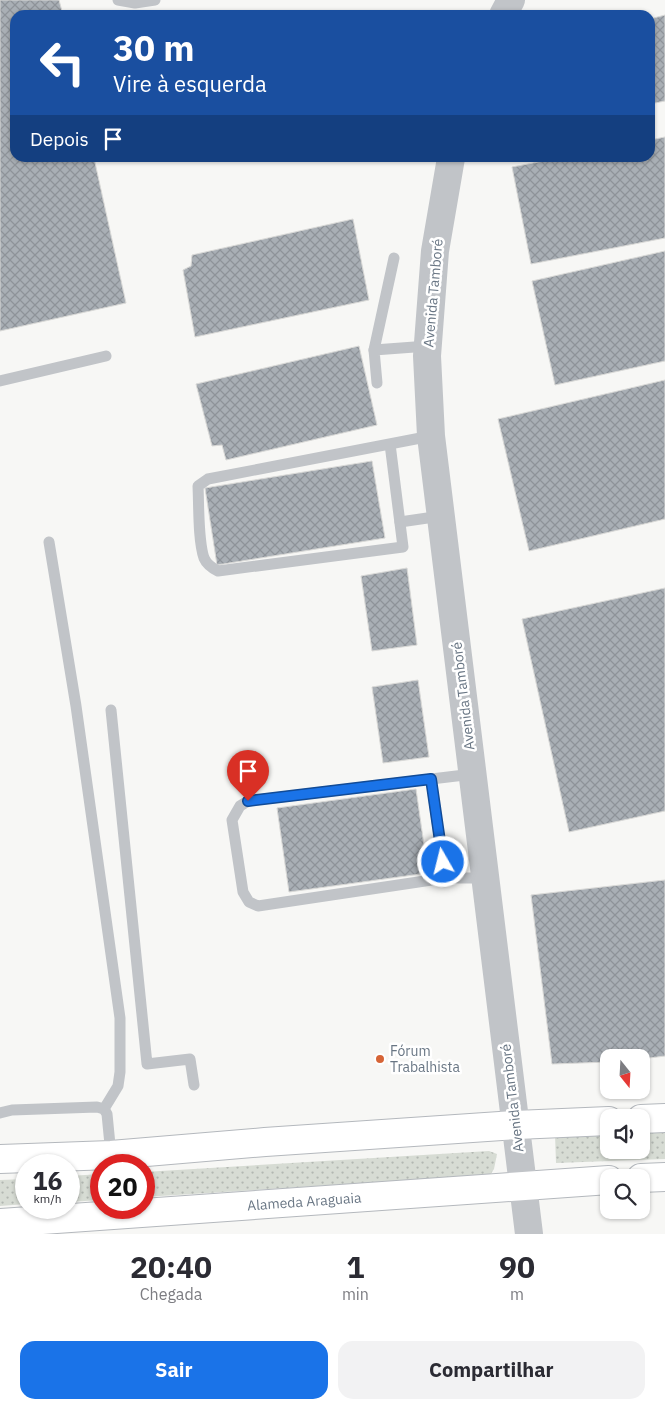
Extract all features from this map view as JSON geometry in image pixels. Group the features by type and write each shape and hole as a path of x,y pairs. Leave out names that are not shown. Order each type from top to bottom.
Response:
{"main road":[{"path":"650,1119 665,1118"},
{"path":"110,1154 516,1125 600,1121"},
{"path":"0,1159 90,1155"},
{"path":"650,1178 665,1177"},
{"name":"Alameda Araguaia","path":"0,1223 83,1222 523,1185 600,1181"}],"street":[{"name":"Avenida Tamboré","path":"450,162 436,251 428,346 431,436 529,1234"}],"lane":[{"path":"118,0 135,3 155,0"},
{"path":"377,383 374,350 394,258"},
{"path":"374,350 428,346"},
{"path":"0,381 106,356"},
{"path":"390,444 403,547 218,571 211,568 204,560 198,486 208,479 431,436"},
{"path":"400,522 441,516"},
{"path":"49,542 76,706 120,1018 120,1072 118,1086 104,1109"},
{"path":"111,710 147,1064 190,1059 194,1085"},
{"path":"473,774 248,801 240,806 232,820 243,892 249,902 258,906 445,878 485,878"},
{"path":"431,779 445,878"},
{"path":"0,1113 12,1110 98,1107 104,1109 107,1114 110,1154"}],"shaded area":[{"path":"665,1130 665,1159 556,1163 555,1134 600,1132 600,1159 650,1159 650,1131"},
{"path":"489,1151 497,1154 494,1169 490,1175 155,1196 155,1171"},
{"path":"80,1175 90,1175 90,1201 80,1201"},
{"path":"15,1179 15,1205 0,1206 0,1180"}],"building":[{"path":"0,0 59,0 62,10 10,10 10,162 95,162 126,303 0,331"},
{"path":"665,15 665,101 655,103 655,18"},
{"path":"665,137 665,238 531,264 512,167 538,162 655,162 655,139"},
{"path":"353,219 369,300 195,337 183,270 191,266 192,255"},
{"path":"665,251 665,361 555,385 532,281"},
{"path":"359,346 377,425 226,460 222,445 212,446 196,384"},
{"path":"665,380 665,519 529,551 498,419"},
{"path":"372,461 385,538 217,565 205,488"},
{"path":"407,568 417,645 372,651 361,576"},
{"path":"665,588 665,811 569,832 522,619"},
{"path":"418,680 429,757 383,763 372,687"},
{"path":"416,789 428,873 289,892 277,808"},
{"path":"665,880 665,1056 650,1058 650,1049 600,1049 600,1062 552,1064 531,895"}],"place":[{"name":"Fórum Trabalhista","path":"380,1059"}],"route":[{"path":"248,801 431,779 443,862"}]}
